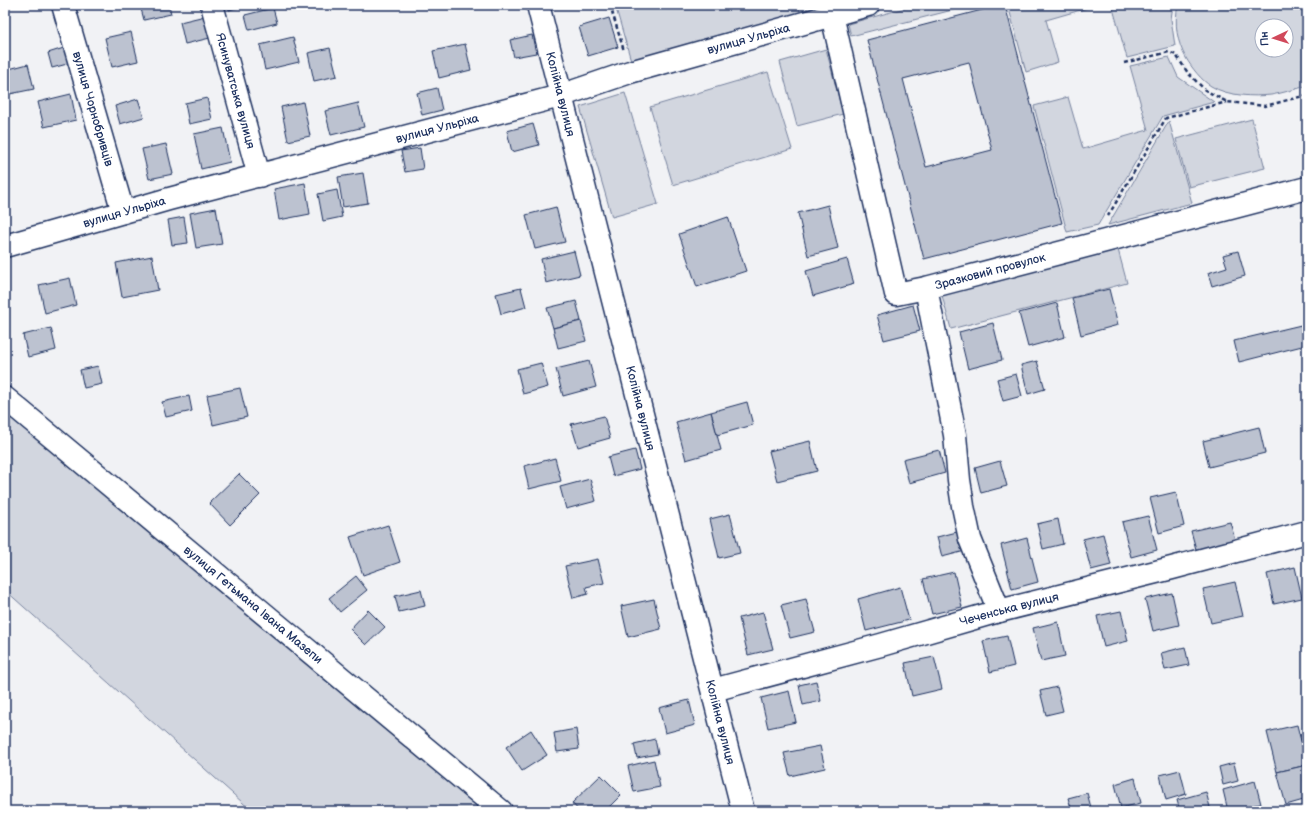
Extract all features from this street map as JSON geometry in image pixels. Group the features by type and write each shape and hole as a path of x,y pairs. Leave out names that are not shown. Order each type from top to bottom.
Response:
{"street":[{"name":"вулиця Чорнобривців","path":"63,5 123,212"},
{"name":"Ясинуватська вулиця","path":"212,5 258,176"},
{"name":"Колійна вулиця","path":"538,5 743,811"},
{"name":"вулиця Ульріха","path":"5,246 123,212 560,96 630,72 868,5"},
{"path":"832,15 896,294 926,288"},
{"name":"Зразковий провулок","path":"999,611 970,539 959,480 955,435 926,288 1307,188"},
{"name":"вулиця Гетьмана Івана Мазепи","path":"5,398 502,811"},
{"name":"Чеченська вулиця","path":"713,690 881,645 999,611 1172,568 1307,532"}],"path":[{"path":"610,5 630,72"},
{"path":"1124,63 1169,52 1176,55 1188,73 1205,90 1227,102"},
{"path":"1107,217 1166,118 1227,102 1265,106 1307,95"}],"shaded area":[{"path":"615,5 798,5 801,15 632,64"},
{"path":"806,5 825,5 826,8 808,13"},
{"path":"916,5 972,5 851,36 848,24"},
{"path":"1008,5 1098,5 1046,20 1058,62 1026,72"},
{"path":"1112,5 1173,5 1171,19 1175,46 1127,58"},
{"path":"1178,5 1307,5 1307,86 1271,95 1256,96 1232,94 1211,86 1197,74 1188,62 1178,39 1176,19"},
{"path":"826,49 843,114 797,126 780,62"},
{"path":"1169,57 1178,77 1214,102 1163,116 1098,225 1067,232 1034,106 1068,97 1083,149 1148,130 1130,66"},
{"path":"768,72 792,149 673,185 650,107"},
{"path":"625,93 658,204 612,217 580,107"},
{"path":"1252,119 1265,168 1189,187 1176,139"},
{"path":"1169,121 1192,203 1108,225"},
{"path":"1116,242 1127,283 951,329 940,288"},
{"path":"5,396 506,811 252,811 5,590"}],"building":[{"path":"140,5 169,5 171,14 144,20"},
{"path":"228,5 247,5 229,10"},
{"path":"1005,5 1062,223 924,259 867,40","holes":["969,62 992,150 926,167 903,79"]},
{"path":"273,8 277,23 249,30 245,15"},
{"path":"205,16 210,38 185,44 180,22"},
{"path":"609,18 618,47 588,56 579,27"},
{"path":"131,32 138,61 112,67 105,38"},
{"path":"532,35 536,53 514,57 510,40"},
{"path":"293,37 299,62 265,70 260,45"},
{"path":"465,44 471,70 439,78 433,51"},
{"path":"67,47 71,63 52,68 48,53"},
{"path":"330,48 337,76 314,81 308,53"},
{"path":"28,64 34,89 5,95 5,70"},
{"path":"437,88 442,110 422,115 417,93"},
{"path":"71,94 76,120 44,127 38,102"},
{"path":"207,98 212,119 189,124 185,103"},
{"path":"138,99 144,117 120,124 115,106"},
{"path":"303,102 310,136 288,141 281,107"},
{"path":"358,103 364,127 331,135 325,111"},
{"path":"533,124 539,145 512,152 507,131"},
{"path":"223,128 230,162 201,169 194,134"},
{"path":"166,144 173,174 149,179 142,149"},
{"path":"420,148 423,169 405,172 401,151"},
{"path":"363,173 368,203 343,207 338,177"},
{"path":"305,183 310,214 279,220 274,189"},
{"path":"337,190 342,217 323,221 318,194"},
{"path":"828,205 838,248 808,256 798,213"},
{"path":"556,207 565,242 535,249 526,215"},
{"path":"216,208 222,244 196,248 190,213"},
{"path":"184,217 188,243 172,245 168,220"},
{"path":"728,217 746,271 697,287 679,234"},
{"path":"574,251 580,275 546,283 541,259"},
{"path":"1238,251 1245,276 1212,286 1208,273 1227,267 1223,255"},
{"path":"152,256 158,290 122,297 116,263"},
{"path":"847,259 854,284 813,296 806,271"},
{"path":"70,278 76,305 45,313 39,285"},
{"path":"521,288 526,307 501,314 496,294"},
{"path":"1109,289 1118,325 1081,335 1072,298"},
{"path":"576,301 581,321 553,328 547,308"},
{"path":"1057,303 1065,337 1028,347 1019,313"},
{"path":"913,305 920,331 884,340 877,315"},
{"path":"581,321 586,341 558,348 553,328"},
{"path":"993,323 1002,360 968,369 959,332"},
{"path":"1301,325 1306,345 1239,362 1234,341"},
{"path":"51,328 56,350 28,357 23,335"},
{"path":"589,361 596,387 563,396 556,369"},
{"path":"1037,361 1045,389 1028,394 1021,365"},
{"path":"541,363 548,387 523,394 517,369"},
{"path":"98,366 102,384 84,388 80,370"},
{"path":"1016,374 1022,396 1003,401 997,379"},
{"path":"240,388 247,417 213,425 207,395"},
{"path":"189,396 192,411 166,417 162,402"},
{"path":"747,402 753,425 717,435 711,412"},
{"path":"711,412 721,450 686,460 676,422"},
{"path":"604,416 610,438 578,447 571,424"},
{"path":"1259,427 1265,453 1209,467 1203,441"},
{"path":"810,441 817,471 777,481 769,451"},
{"path":"635,450 640,469 613,476 608,457"},
{"path":"939,450 945,473 909,483 903,459"},
{"path":"555,458 561,481 529,489 524,466"},
{"path":"1000,461 1007,486 981,493 975,468"},
{"path":"239,474 260,495 230,525 209,503"},
{"path":"590,479 596,501 566,509 560,487"},
{"path":"1176,492 1184,526 1159,533 1150,498"},
{"path":"730,514 740,553 719,558 710,519"},
{"path":"1148,516 1157,550 1131,557 1122,522"},
{"path":"1058,519 1063,544 1043,549 1037,524"},
{"path":"1230,522 1236,543 1197,553 1191,531"},
{"path":"388,525 400,562 363,575 350,537"},
{"path":"961,531 965,551 942,557 937,537"},
{"path":"1103,534 1111,565 1091,570 1083,539"},
{"path":"1027,538 1038,582 1012,589 1001,545"},
{"path":"598,559 604,583 586,587 588,594 573,598 565,566"},
{"path":"1295,567 1302,598 1274,604 1267,574"},
{"path":"954,572 962,607 932,614 923,579"},
{"path":"356,576 367,590 340,612 329,598"},
{"path":"1235,582 1243,616 1211,623 1203,589"},
{"path":"900,587 909,620 866,631 858,599"},
{"path":"421,590 425,606 399,612 395,596"},
{"path":"1172,593 1179,625 1153,631 1145,599"},
{"path":"654,599 661,629 628,637 621,606"},
{"path":"806,599 815,632 790,638 781,605"},
{"path":"368,610 385,627 366,645 350,629"},
{"path":"1121,611 1128,641 1104,647 1097,616"},
{"path":"763,612 773,649 748,655 739,618"},
{"path":"1058,622 1065,656 1041,661 1033,628"},
{"path":"1007,636 1014,666 990,672 983,641"},
{"path":"1185,647 1189,665 1165,670 1161,653"},
{"path":"934,657 942,689 912,696 905,663"},
{"path":"816,681 821,701 803,705 799,685"},
{"path":"1057,687 1063,711 1046,715 1040,691"},
{"path":"789,691 796,722 768,728 761,698"},
{"path":"689,700 695,725 665,733 659,708"},
{"path":"1297,725 1307,765 1277,772 1267,732"},
{"path":"576,729 579,749 557,752 554,733"},
{"path":"531,730 547,755 522,771 506,747"},
{"path":"1307,733 1307,764 1300,734"},
{"path":"655,739 658,754 637,758 634,744"},
{"path":"820,746 825,768 790,776 784,753"},
{"path":"654,760 660,787 634,792 628,766"},
{"path":"1234,763 1238,781 1223,785 1219,767"},
{"path":"1307,765 1307,780 1304,780 1307,791 1307,799 1286,805 1277,772"},
{"path":"1180,770 1186,794 1166,800 1160,775"},
{"path":"601,775 621,795 605,811 579,811 572,803"},
{"path":"1135,778 1141,803 1121,808 1115,784"},
{"path":"1255,781 1261,804 1254,805 1256,811 1228,811 1223,790"},
{"path":"1206,792 1211,811 1180,811 1177,800"},
{"path":"1087,793 1092,811 1072,811 1068,798"}]}
